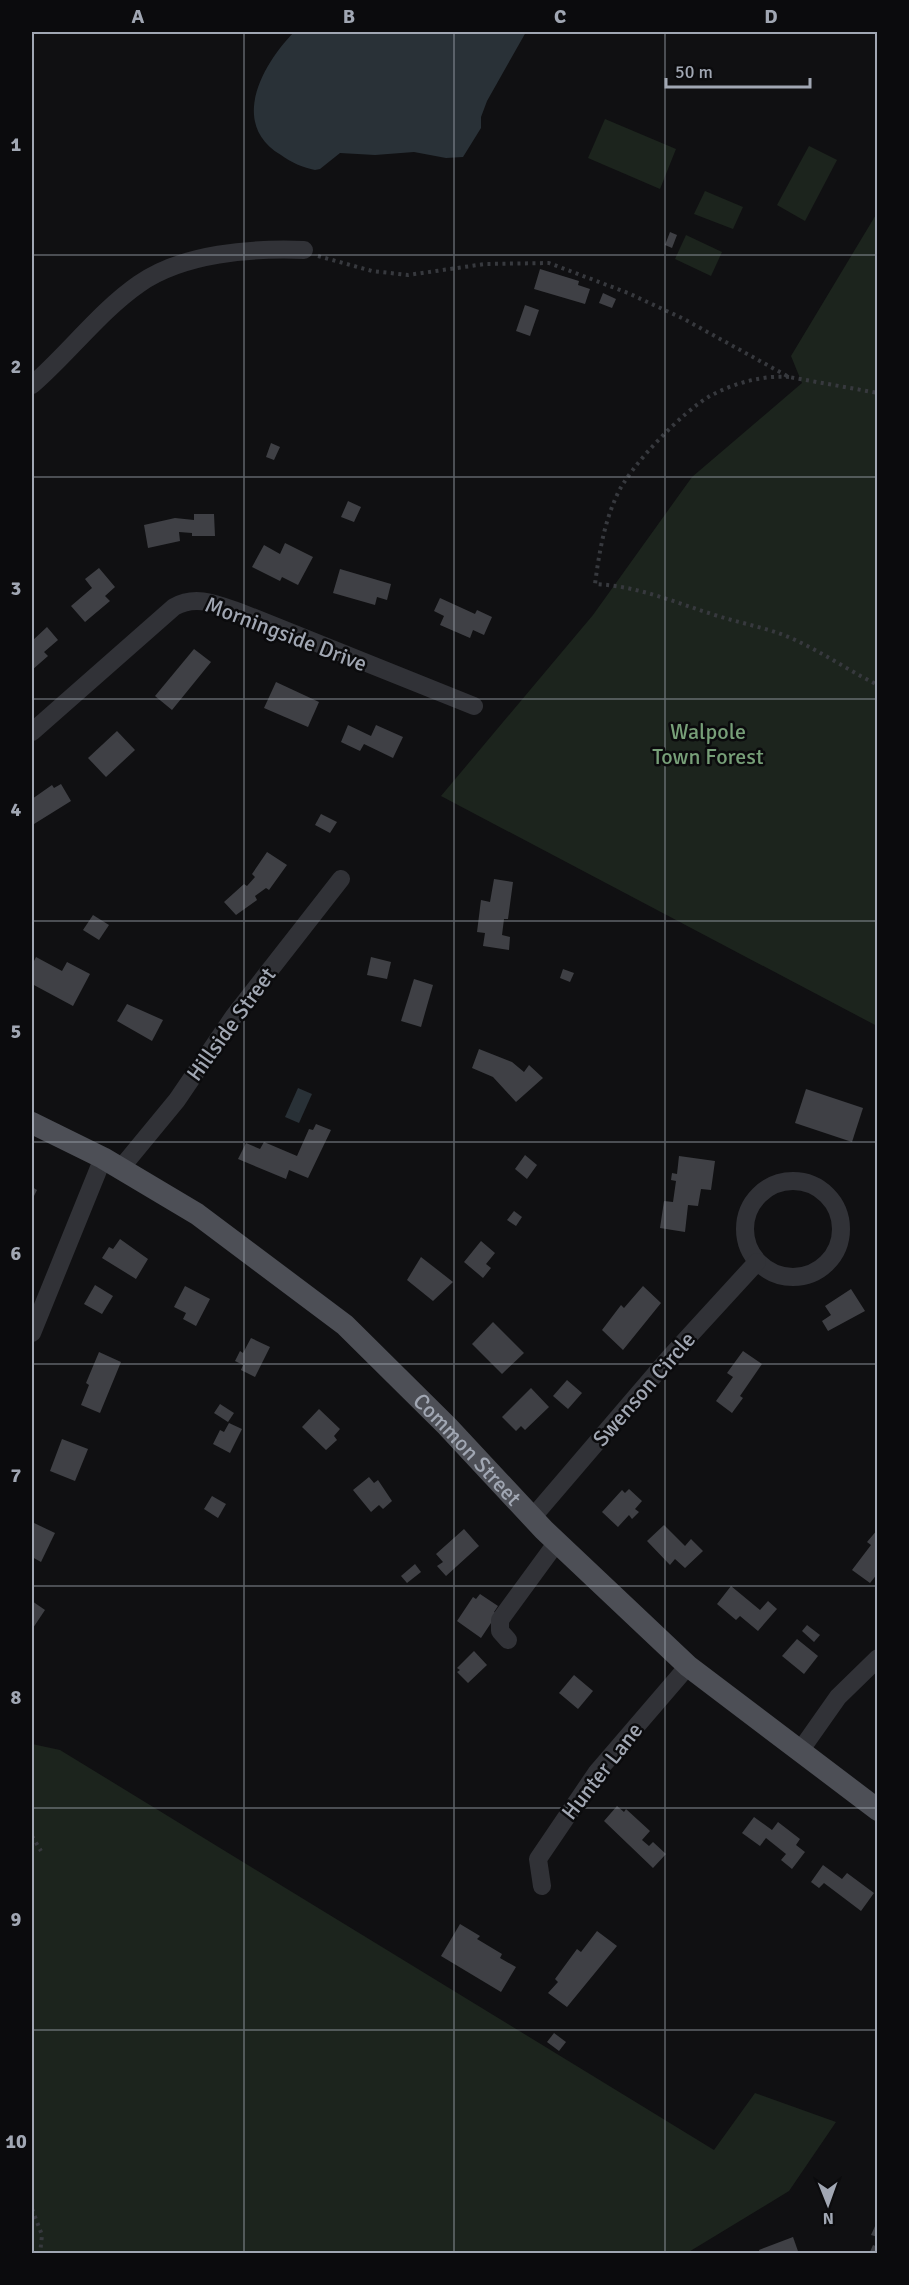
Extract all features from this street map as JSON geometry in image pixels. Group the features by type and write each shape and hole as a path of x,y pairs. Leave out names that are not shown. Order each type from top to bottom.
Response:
{"main road":[{"name":"Common Street","path":"32,1123 112,1163 197,1214 345,1325 447,1426 532,1518 688,1666 878,1810"}],"street":[{"path":"32,385 140,284 183,264 232,252 263,248 304,250"},
{"name":"Morningside Drive","path":"32,732 169,612 184,602 195,600 211,602 242,613 474,706"},
{"name":"Hillside Street","path":"32,1333 112,1163 177,1100 234,1016 341,879"},
{"path":"786,1182 808,1184 828,1196 839,1216 841,1227 840,1239 830,1260 822,1268 800,1277 777,1275 758,1262 746,1242 745,1230 749,1208 756,1198 764,1191 786,1182"},
{"name":"Swenson Circle","path":"532,1518 669,1358 758,1262"},
{"path":"508,1640 500,1631 500,1620 505,1610 557,1542"},
{"path":"800,1751 838,1697 878,1658"},
{"name":"Hunter Lane","path":"542,1886 538,1859 597,1772 688,1666"}],"path":[{"path":"304,250 350,266 408,275 485,264 549,263 628,293 684,319 789,377"},
{"path":"878,393 789,377 757,379 731,386 708,397 645,455 617,493 604,531 595,584 621,585 645,591 721,617 771,630 813,649 878,685"},
{"path":"32,1836 41,1851"},
{"path":"32,2209 42,2235 40,2253"}],"green space":[{"path":"605,119 676,149 660,189 588,158"},
{"path":"809,146 837,160 805,221 777,205"},
{"path":"705,191 743,207 733,229 694,214"},
{"name":"Walpole Town Forest","path":"877,213 877,1026 441,796 593,615 692,477 802,383 791,356"},
{"path":"686,235 722,252 711,276 675,259"},
{"path":"32,1744 60,1750 714,2150 755,2093 836,2122 789,2191 687,2253 32,2253"}],"shaded area":[{"path":"294,32 526,32 487,101 481,117 481,128 463,157 446,158 414,152 375,155 340,153 320,169 315,170 289,160 265,142 257,127 254,111 256,94 262,77 282,45"},
{"path":"298,1088 312,1094 299,1123 285,1117"}],"building":[{"path":"670,232 677,235 672,248 665,245"},
{"path":"540,269 579,281 578,285 590,289 585,304 534,289"},
{"path":"603,293 616,299 612,308 599,303"},
{"path":"525,305 539,310 530,336 516,331"},
{"path":"271,443 280,447 274,460 266,457"},
{"path":"348,501 361,507 354,522 341,517"},
{"path":"194,514 214,514 215,536 192,536 192,533 179,532 180,541 148,548 144,525 175,518 194,520"},
{"path":"285,543 313,557 298,585 282,577 280,581 252,567 264,545 280,554"},
{"path":"99,568 115,587 105,596 110,601 85,622 71,606 92,588 85,579"},
{"path":"340,569 391,584 387,600 377,597 375,605 333,593"},
{"path":"440,598 475,614 477,610 492,617 484,635 473,630 470,638 440,625 444,616 434,611"},
{"path":"47,627 58,640 44,652 48,656 32,670 32,641"},
{"path":"194,649 211,662 172,710 155,696"},
{"path":"276,682 319,702 308,727 264,708"},
{"path":"348,725 371,736 376,725 403,737 393,758 364,744 360,751 341,742"},
{"path":"117,731 135,750 106,777 88,758"},
{"path":"61,784 71,801 34,824 32,799 52,785 54,788"},
{"path":"321,814 337,822 330,833 315,825"},
{"path":"267,852 287,865 269,890 266,888 255,896 257,900 236,915 224,902 244,884 247,886 255,877 252,874"},
{"path":"494,879 513,882 508,919 504,919 502,935 510,937 509,950 483,946 485,933 477,932 481,900 490,902"},
{"path":"93,915 109,925 99,940 83,930"},
{"path":"36,957 62,971 67,962 90,974 73,1006 32,984 32,965"},
{"path":"371,957 391,962 387,979 367,975"},
{"path":"563,969 574,973 570,982 560,978"},
{"path":"414,979 433,985 421,1027 401,1021"},
{"path":"127,1004 163,1020 152,1041 117,1021"},
{"path":"479,1049 512,1062 524,1072 529,1065 543,1078 516,1102 493,1077 472,1068"},
{"path":"806,1089 863,1108 852,1142 795,1123"},
{"path":"316,1124 331,1130 308,1178 289,1170 286,1179 238,1159 246,1143 260,1149 264,1142 297,1156 309,1129 313,1130"},
{"path":"525,1155 537,1165 527,1179 515,1169"},
{"path":"679,1156 715,1161 711,1190 701,1189 698,1206 688,1205 685,1232 660,1228 664,1201 673,1202 676,1181 671,1180 672,1173 677,1174"},
{"path":"32,1187 37,1190 32,1200"},
{"path":"514,1211 522,1217 516,1226 507,1220"},
{"path":"120,1239 148,1259 136,1279 102,1258 109,1247 113,1249"},
{"path":"481,1241 495,1253 486,1264 491,1268 483,1278 464,1262"},
{"path":"421,1257 453,1282 433,1301 407,1280"},
{"path":"95,1285 113,1296 102,1314 84,1304"},
{"path":"185,1286 210,1299 196,1326 183,1319 186,1313 174,1307"},
{"path":"643,1286 661,1303 623,1350 602,1330 621,1305 624,1308"},
{"path":"851,1289 865,1311 828,1331 822,1321 831,1315 825,1306"},
{"path":"493,1322 524,1353 502,1374 472,1344"},
{"path":"251,1338 270,1347 255,1377 241,1370 243,1365 235,1361 240,1351 243,1353"},
{"path":"743,1351 762,1364 740,1396 743,1398 732,1413 716,1401 733,1377 727,1373"},
{"path":"99,1352 121,1362 100,1413 81,1405 89,1385 86,1383"},
{"path":"567,1380 582,1393 568,1409 553,1396"},
{"path":"531,1388 549,1407 525,1430 521,1426 516,1431 502,1417"},
{"path":"220,1404 234,1413 228,1422 214,1413"},
{"path":"319,1409 340,1429 334,1436 337,1440 326,1450 302,1427"},
{"path":"229,1423 242,1429 230,1453 213,1444 220,1430 224,1432"},
{"path":"62,1439 88,1449 75,1481 50,1471"},
{"path":"369,1477 374,1483 378,1480 392,1501 383,1509 379,1505 371,1512 353,1490"},
{"path":"629,1489 642,1501 635,1509 639,1512 632,1519 629,1515 618,1527 602,1512 622,1490 625,1493"},
{"path":"212,1496 226,1504 218,1518 204,1509"},
{"path":"34,1523 55,1533 41,1562 32,1557"},
{"path":"664,1525 685,1546 691,1539 703,1551 685,1568 675,1559 670,1565 647,1541"},
{"path":"464,1529 479,1546 446,1576 437,1566 443,1562 436,1554"},
{"path":"878,1529 878,1573 870,1583 852,1570 871,1545 867,1542"},
{"path":"415,1564 421,1572 407,1583 401,1576"},
{"path":"731,1586 760,1610 768,1601 777,1609 758,1631 740,1616 736,1620 717,1604"},
{"path":"480,1594 498,1606 494,1612 497,1614 481,1638 457,1621 473,1597 476,1599"},
{"path":"32,1601 45,1610 33,1628 32,1627"},
{"path":"807,1625 820,1635 814,1642 802,1631"},
{"path":"797,1639 818,1656 804,1674 782,1656"},
{"path":"474,1651 487,1665 468,1683 457,1672 460,1670 457,1668"},
{"path":"574,1675 593,1691 578,1709 559,1693"},
{"path":"617,1806 624,1812 626,1809 650,1831 642,1840 649,1846 653,1842 666,1854 653,1868 604,1821"},
{"path":"754,1817 772,1830 778,1822 800,1839 796,1845 805,1852 792,1869 781,1860 786,1854 766,1838 760,1846 742,1833"},
{"path":"823,1865 842,1879 847,1873 874,1893 861,1911 824,1883 819,1888 811,1882"},
{"path":"460,1924 480,1936 477,1939 502,1954 500,1958 516,1967 501,1992 441,1956"},
{"path":"597,1931 617,1946 567,2007 548,1993 558,1982 555,1979 577,1949 581,1952"},
{"path":"554,2033 566,2042 559,2051 547,2042"},
{"path":"876,2224 878,2225 878,2237 871,2235"},
{"path":"793,2237 799,2254 760,2254 759,2250"},
{"path":"873,2245 878,2247 878,2254 869,2254"}]}
